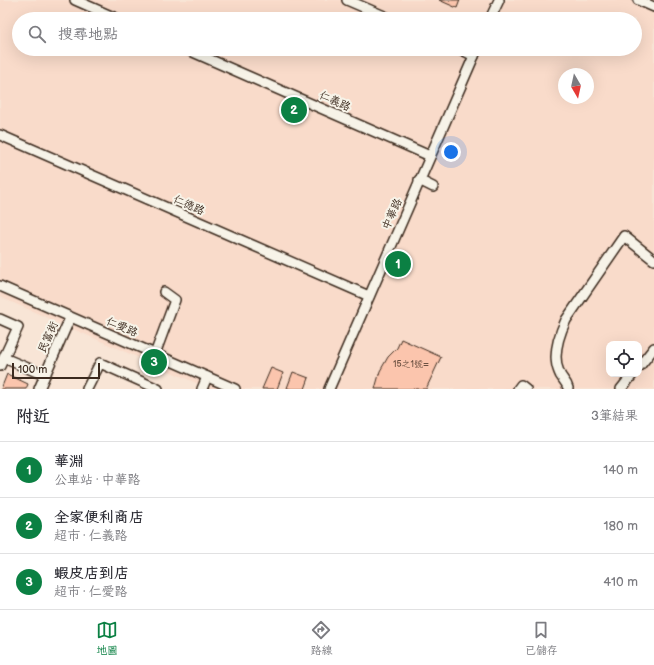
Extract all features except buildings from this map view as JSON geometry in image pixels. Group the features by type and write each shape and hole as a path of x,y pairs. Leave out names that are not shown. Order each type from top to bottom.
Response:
{"street":[{"path":"75,0 102,12"},
{"path":"347,0 374,12"},
{"path":"493,12 499,0"},
{"path":"638,0 654,7"},
{"name":"仁義路","path":"202,56 430,156"},
{"name":"中華路","path":"329,389 473,56"},
{"name":"仁德路","path":"0,135 369,296"},
{"path":"420,180 433,187"},
{"path":"570,389 567,382 558,372 556,348 558,335 566,320 624,236 654,260"},
{"name":"仁愛路","path":"0,286 70,318 235,389"},
{"path":"155,354 175,300 164,292"},
{"name":"民富街","path":"38,389 70,318"},
{"path":"0,319 18,327 1,363 44,375"},
{"path":"642,362 654,348"},
{"path":"87,389 100,363 158,389"},
{"path":"202,389 207,377"},
{"path":"621,389 631,377"},
{"path":"518,389 521,385 526,389"}],"shaded area":[{"path":"0,0 654,0 654,389 210,389 0,297"}],"place":[{"name":"全家便利商店","path":"294,110"},
{"name":"華淵","path":"398,264"},
{"name":"蝦皮店到店","path":"154,362"}]}
